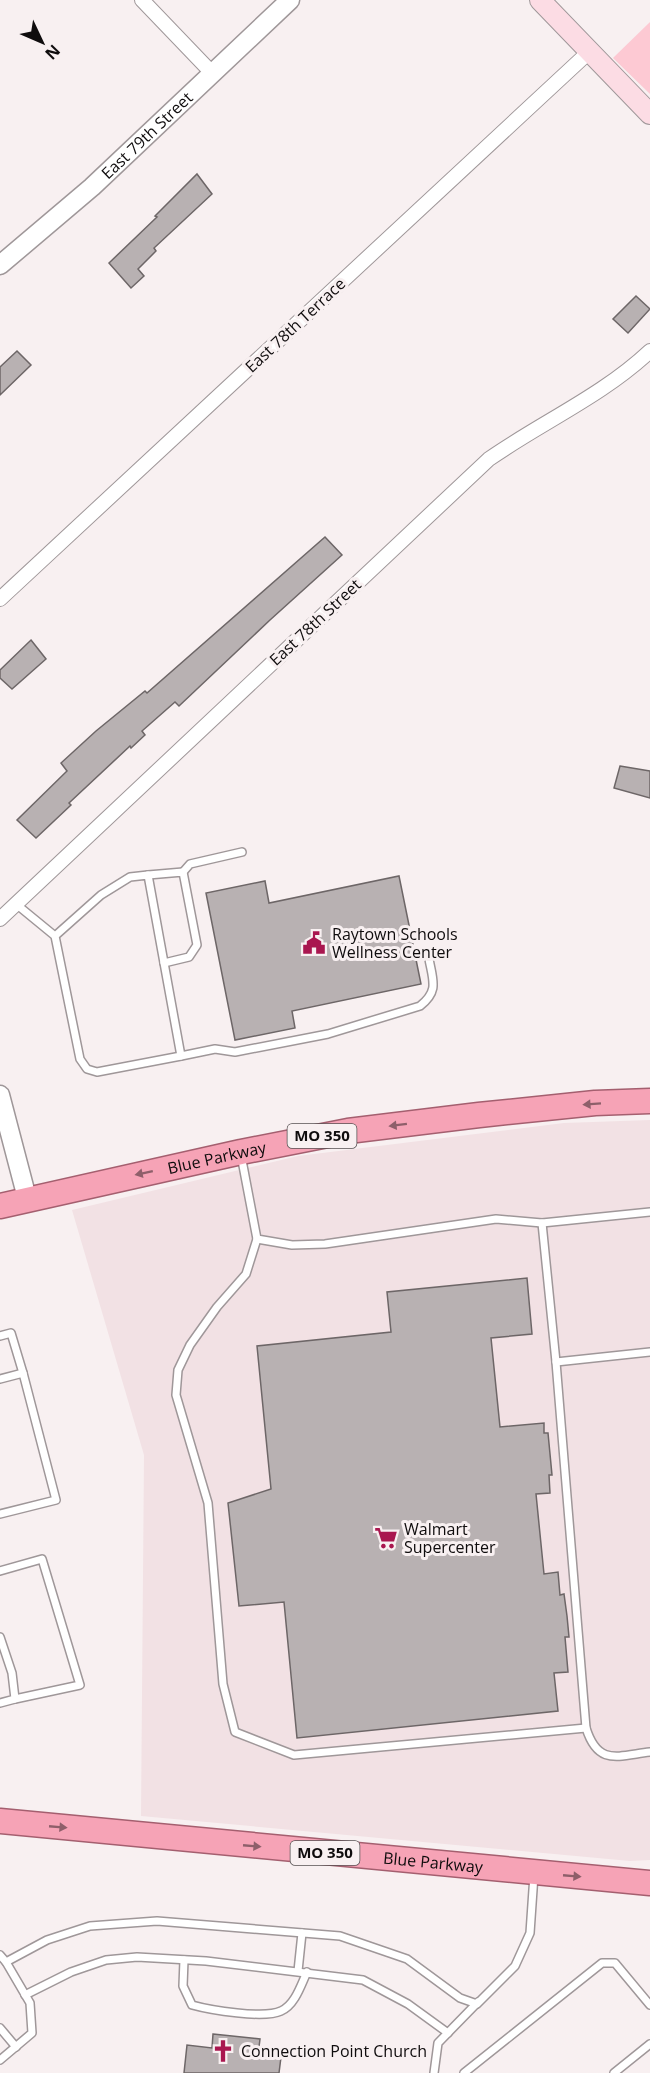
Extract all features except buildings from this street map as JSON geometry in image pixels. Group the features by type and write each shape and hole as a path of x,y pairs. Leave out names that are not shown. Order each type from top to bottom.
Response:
{"highway":[{"name":"Blue Parkway","path":"0,1206 27,1198 348,1131 595,1103 650,1101"},
{"name":"Blue Parkway","path":"0,1821 650,1883"}],"main road":[{"path":"540,0 645,105"}],"street":[{"path":"142,0 213,74"},
{"name":"East 79th Street","path":"0,265 92,187 290,0"},
{"name":"East 78th Terrace","path":"0,599 590,51"},
{"name":"East 78th Street","path":"0,918 489,459 522,436 588,400 631,370 650,351"},
{"path":"0,1095 27,1198"}],"lane":[{"path":"55,936 101,895 130,877 183,872 190,864 242,852"},
{"path":"164,963 189,957 197,945 183,872"},
{"path":"148,875 181,1056"},
{"path":"16,904 55,936 80,1059 87,1069 97,1072 215,1049 235,1052 328,1034 420,1006 430,998 434,988 429,959"},
{"path":"241,1152 257,1239 246,1274 217,1307 190,1345 178,1370 176,1395 208,1503 223,1684 234,1732 294,1755 586,1728"},
{"path":"257,1239 292,1245 325,1244 496,1219 542,1223 650,1212"},
{"path":"542,1223 556,1362 586,1728 591,1744 600,1753 613,1756 650,1752"},
{"path":"0,1336 11,1333 56,1500 0,1514"},
{"path":"556,1362 650,1352"},
{"path":"0,1379 23,1373"},
{"path":"0,1571 42,1559 80,1685 0,1703"},
{"path":"0,1637 12,1673 15,1699"},
{"path":"434,2073 438,2043 515,1966 530,1933 534,1873"},
{"path":"6,1962 47,1940 90,1926 157,1921 340,1936 407,1959 460,1998 477,2004 478,2002"},
{"path":"298,1971 302,1933"},
{"path":"0,1955 30,2003 32,2033 0,2060"},
{"path":"25,1995 71,1972 106,1960 137,1956 184,1960 363,1980 408,2004 448,2033"},
{"path":"184,1960 183,1986 192,2005 211,2010 262,2014 282,2011 294,1999 307,1972"},
{"path":"464,2073 602,1964 615,1963 650,2005"},
{"path":"0,2028 16,2047"},
{"path":"614,2073 650,2044"}],"shaded area":[{"path":"650,22 650,94 613,58"},
{"path":"650,1120 650,1860 630,1861 141,1816 144,1455 72,1210 298,1156 564,1123"}],"place":[{"name":"Raytown Schools Wellness Center","path":"314,943"},
{"name":"Walmart Supercenter","path":"386,1538"},
{"name":"Connection Point Church","path":"223,2051"}]}
